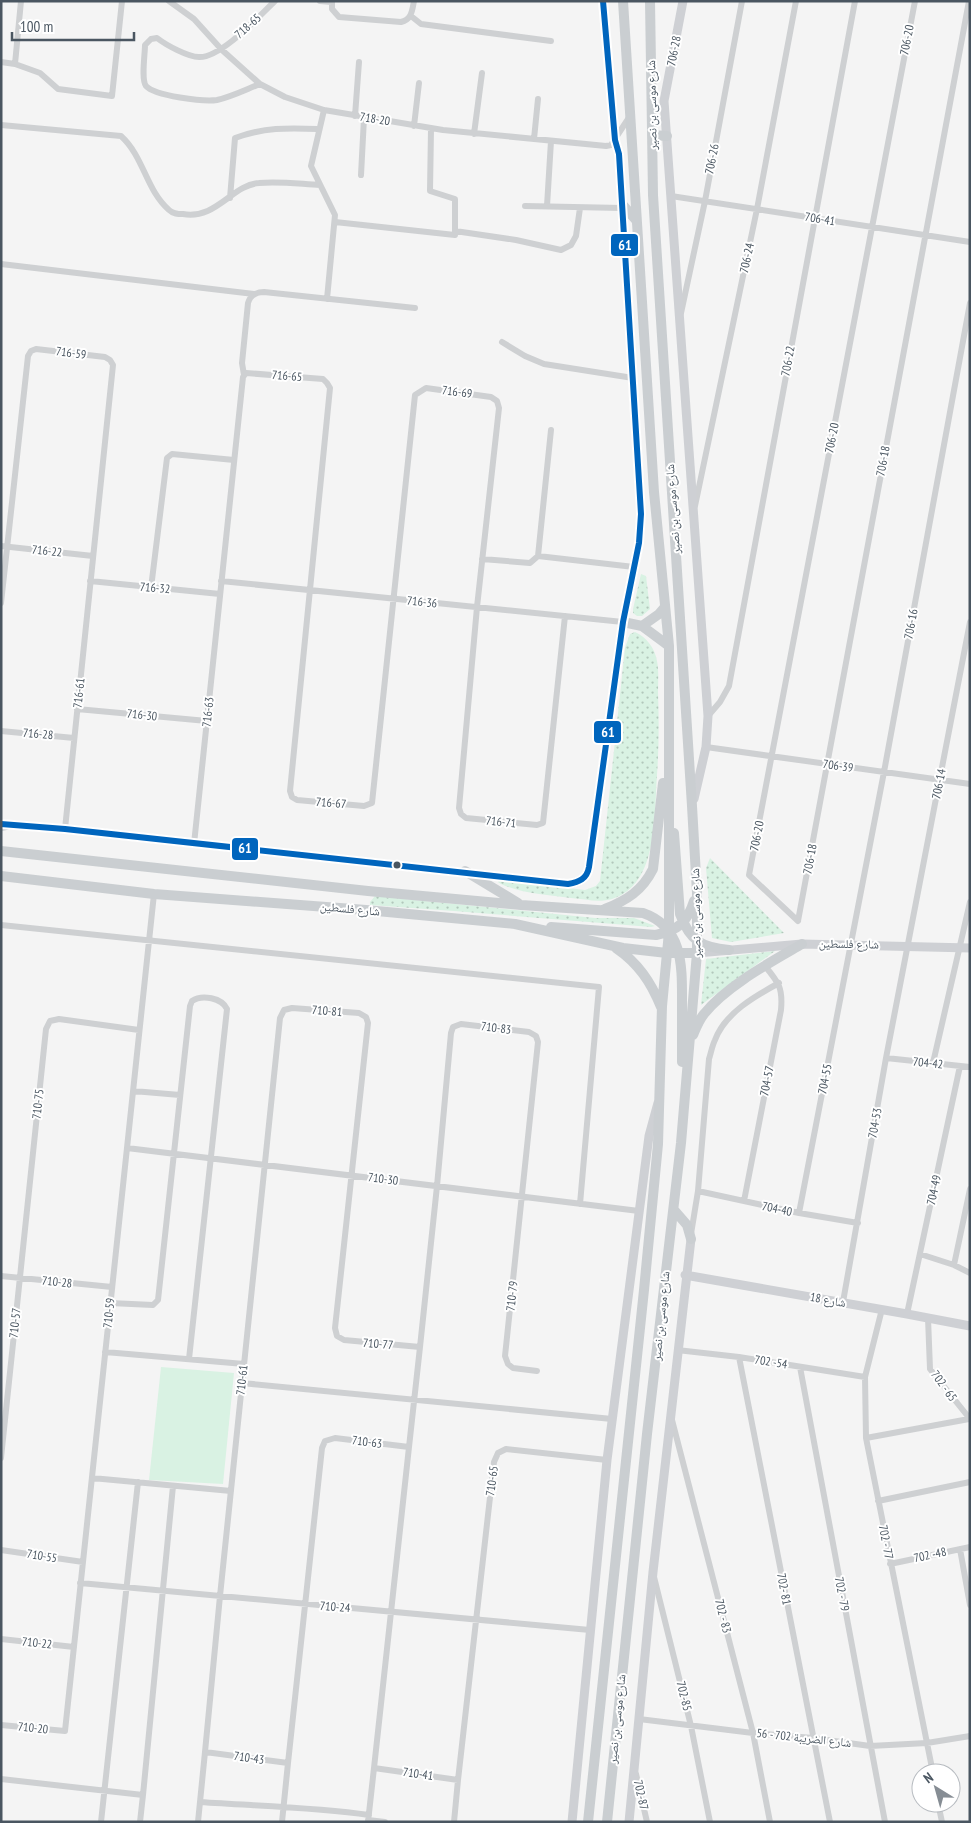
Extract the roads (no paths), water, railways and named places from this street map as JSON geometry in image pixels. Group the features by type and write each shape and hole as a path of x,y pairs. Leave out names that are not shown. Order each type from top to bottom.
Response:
{"main road":[{"name":"شارع موسى بن نصير","path":"588,1822 658,1144 662,1011 669,932 668,646 654,492 622,1"},
{"name":"شارع موسى بن نصير","path":"607,1822 647,1434 681,1143 697,954 697,893 692,806 653,195 650,1"},
{"path":"652,136 667,136"},
{"path":"622,206 636,220"},
{"path":"642,626 659,614 665,607"},
{"path":"623,622 642,626 668,646"},
{"path":"602,911 624,902 632,896 653,869 668,740"},
{"path":"668,740 680,914 684,923 705,947 728,950"},
{"name":"شارع فلسطين","path":"1,851 368,891 521,905 643,913 660,921 669,932"},
{"path":"466,871 521,905"},
{"name":"شارع فلسطين","path":"1,876 154,894 366,910 515,924 613,946 667,953 697,954"},
{"path":"366,910 368,891"},
{"path":"515,924 656,935 669,932 684,923 692,909 697,893"},
{"path":"669,932 676,944 682,969 681,1143"},
{"path":"689,1045 703,1015 712,1005 765,966 802,944"},
{"path":"613,946 639,967 654,990 662,1011"},
{"path":"674,1210 687,1225 691,1239"}],"street":[{"path":"15,64 21,1"},
{"path":"1,62 15,64 40,73 58,89 112,96 122,1"},
{"name":"718-20","path":"170,1 194,20 222,50 260,84 284,97 324,110 364,118 474,134 606,146 615,140"},
{"name":"718-65","path":"222,50 275,1"},
{"path":"320,1 332,2 332,9 339,17 401,22 407,21 411,16 414,1"},
{"path":"3,825 65,829 466,871 568,884 578,883 585,877 589,867 623,622 639,543 642,514 619,154 615,140 603,2 599,1"},
{"name":"706-28","path":"684,1 664,101 708,716 706,748 692,806"},
{"name":"706-26","path":"680,316 742,1"},
{"name":"706-24","path":"693,514 757,209 796,1"},
{"name":"706-22","path":"708,716 720,702 729,686 855,1"},
{"name":"706-20","path":"798,921 749,875 915,1"},
{"name":"706-18","path":"798,921 969,1"},
{"path":"411,16 420,24 551,41"},
{"path":"222,50 199,57 171,48 157,38 151,39 145,45 144,81 147,88 176,98 216,100 260,84"},
{"path":"355,116 359,62"},
{"path":"474,134 482,73"},
{"path":"414,126 419,83"},
{"path":"534,139 538,99"},
{"path":"324,110 311,166 335,215 328,299"},
{"path":"615,140 630,116"},
{"path":"360,175 364,118"},
{"path":"1,125 121,136 129,143 136,154 159,201 171,212 188,215 203,214 230,198 243,187 258,183 320,184"},
{"path":"230,198 236,138 253,132 277,128 319,129"},
{"path":"335,222 455,235 455,199 430,191 431,128"},
{"path":"547,206 551,141"},
{"name":"706-41","path":"671,196 970,242"},
{"path":"525,206 580,208 622,206"},
{"path":"455,231 516,240 562,250 571,245 576,236 580,208"},
{"path":"1,264 254,294 264,292 414,308"},
{"path":"221,581 244,375 242,363 248,303 254,294"},
{"name":"706-16","path":"851,944 970,303"},
{"path":"502,342 525,356 544,364 633,378"},
{"name":"716-59","path":"4,546 28,356 31,351 36,349 105,357 113,365 93,556"},
{"name":"716-65","path":"244,375 247,373 323,379 330,388 310,590"},
{"name":"716-69","path":"394,599 415,395 426,388 491,397 497,401 499,408 477,607"},
{"path":"482,559 530,563 538,556 551,430"},
{"path":"151,588 167,458 172,454 234,460"},
{"path":"1,603 4,546"},
{"name":"716-22","path":"4,546 93,556"},
{"name":"716-61","path":"65,829 93,556"},
{"path":"538,556 634,567"},
{"name":"716-32","path":"90,581 220,594"},
{"name":"716-36","path":"221,581 623,622"},
{"name":"716-63","path":"194,844 221,581"},
{"name":"716-67","path":"310,590 290,791 297,800 364,806 372,803 394,599"},
{"name":"716-71","path":"477,607 459,808 461,814 466,818 537,825 543,823 565,616"},
{"name":"706-14","path":"909,945 970,622"},
{"name":"716-30","path":"77,709 207,721"},
{"name":"716-28","path":"1,731 74,738"},
{"name":"706-39","path":"706,748 970,784"},
{"name":"710-59","path":"65,1731 154,894"},
{"path":"933,1064 970,902"},
{"path":"1,925 599,987 580,1204"},
{"name":"شارع فلسطين","path":"697,954 802,944 909,945 970,948"},
{"name":"704-55","path":"799,1213 851,944"},
{"name":"704-53","path":"844,1302 886,1058 909,945"},
{"path":"629,1822 677,1350 698,1191 709,1059 715,1038 732,1015 753,997 779,983 765,966"},
{"name":"704-57","path":"744,1202 781,1010 782,998 779,983"},
{"path":"110,1304 153,1305 158,1300 190,1006 192,1001 199,997 216,1000 228,1009 189,1359"},
{"name":"710-81","path":"265,1165 280,1018 284,1010 292,1008 359,1013 366,1017 368,1023 351,1176"},
{"name":"710-75","path":"20,1278 46,1029 50,1021 59,1019 139,1030"},
{"name":"710-83","path":"438,1186 451,1033 454,1026 461,1024 529,1032 536,1036 538,1042 523,1197"},
{"name":"704-42","path":"886,1058 970,1067"},
{"name":"704-49","path":"907,1314 960,1066"},
{"path":"133,1091 180,1095"},
{"path":"572,1822 612,1418 649,1136 659,1098"},
{"name":"710-30","path":"127,1148 639,1211"},
{"name":"710-61","path":"220,1596 265,1165"},
{"name":"710-77","path":"351,1176 335,1328 337,1336 344,1340 420,1347"},
{"path":"368,1819 438,1186"},
{"path":"954,1265 970,1189"},
{"name":"704-40","path":"698,1191 799,1213 858,1223"},
{"name":"710-79","path":"523,1197 505,1356 508,1364 513,1368 537,1371"},
{"path":"920,1254 954,1265 970,1273"},
{"name":"شارع 18","path":"686,1275 970,1326"},
{"name":"710-28","path":"1,1276 112,1287"},
{"name":"710-57","path":"1,1458 20,1278"},
{"name":"702 - 77","path":"882,1309 865,1378 866,1438 931,1763"},
{"name":"702 - 65","path":"928,1318 930,1369 969,1419"},
{"name":"702 -54","path":"677,1350 739,1357 865,1378"},
{"path":"105,1352 244,1364"},
{"name":"702- 81","path":"739,1357 830,1822"},
{"name":"702 - 79","path":"800,1367 885,1822"},
{"path":"242,1383 612,1418"},
{"name":"702 - 83","path":"671,1412 753,1733 770,1822"},
{"path":"866,1438 969,1419"},
{"name":"710-63","path":"306,1604 322,1448 325,1442 335,1438 409,1447"},
{"name":"710-65","path":"477,1620 494,1462 498,1453 506,1449 607,1460"},
{"path":"92,1478 231,1491"},
{"path":"101,1822 138,1482"},
{"path":"878,1502 970,1482"},
{"path":"140,1822 174,1486"},
{"name":"702 -48","path":"890,1564 970,1547"},
{"path":"960,1549 970,1605"},
{"name":"710-55","path":"1,1550 83,1562"},
{"name":"702-85","path":"653,1572 691,1726 710,1822"},
{"name":"710-24","path":"80,1583 590,1630"},
{"path":"198,1822 220,1596"},
{"path":"282,1822 306,1604"},
{"path":"454,1822 477,1620"},
{"name":"710-22","path":"1,1639 74,1646"},
{"name":"شارع الضريبة 702 - 56","path":"639,1720 813,1738 870,1746 927,1743 970,1736"},
{"name":"710-20","path":"1,1725 65,1731"},
{"name":"710-43","path":"205,1752 288,1763"},
{"name":"710-41","path":"374,1768 458,1780"},
{"name":"702-87","path":"634,1769 647,1822"},
{"path":"1,1780 143,1795"},
{"path":"200,1802 325,1809 385,1822"}]}
